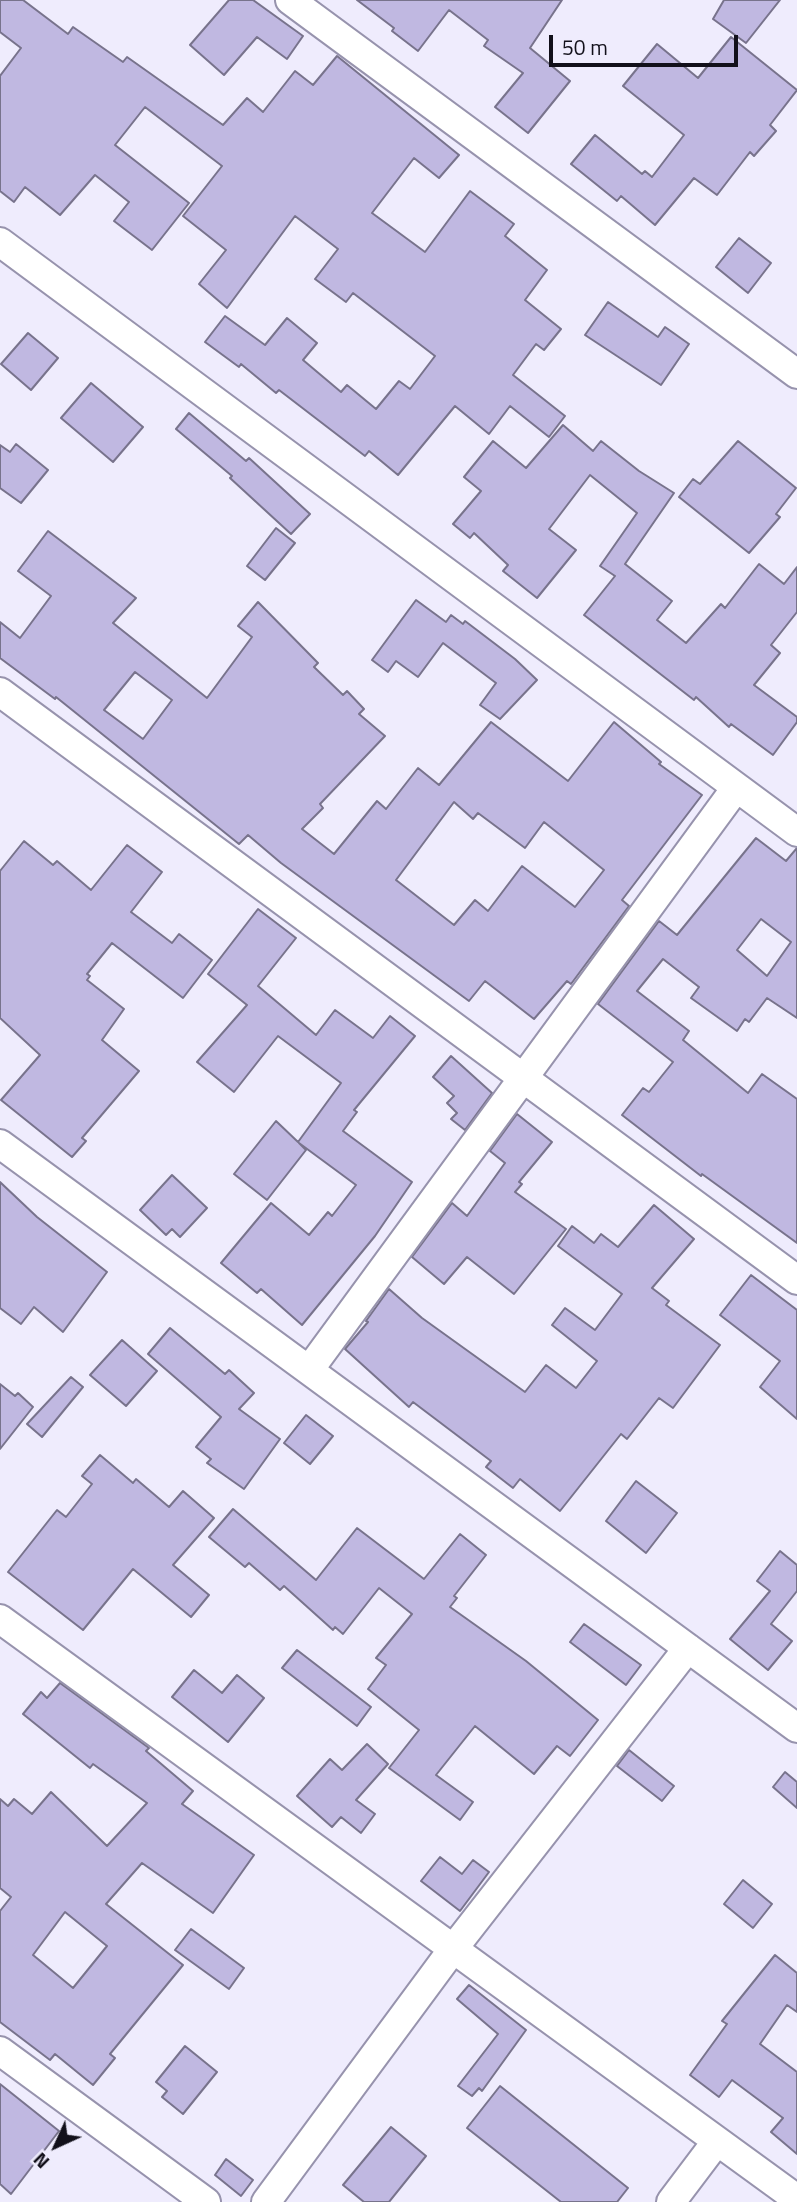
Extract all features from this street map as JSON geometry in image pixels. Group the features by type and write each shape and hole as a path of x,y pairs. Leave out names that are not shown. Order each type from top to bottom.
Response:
{"street":[{"path":"290,0 797,374"},
{"path":"0,242 797,832"},
{"path":"0,692 797,1280"},
{"path":"309,1370 736,788"},
{"path":"0,1144 797,1728"},
{"path":"0,1619 797,2199"},
{"path":"266,2202 453,1949 688,1648"},
{"path":"0,2051 206,2202"},
{"path":"671,2202 717,2141"}],"building":[{"path":"0,0 23,0 68,34 73,27 123,62 127,57 223,125 247,98 263,112 295,71 313,85 337,56 459,155 439,178 414,158 372,213 425,252 470,191 514,224 505,236 547,270 525,300 561,329 544,350 536,344 513,375 565,416 549,437 510,406 489,434 455,406 398,475 369,451 365,456 279,390 276,393 241,364 239,367 205,342 225,316 265,345 287,318 317,343 303,360 341,392 347,385 376,409 399,381 410,389 435,356 353,293 346,302 315,279 338,249 295,216 227,308 199,284 226,250 183,216 222,166 145,107 115,145 189,203 152,250 114,221 129,202 95,175 60,215 25,187 14,202 0,191 0,76 21,48 0,32"},
{"path":"229,0 253,0 303,36 287,59 257,37 224,75 190,45"},
{"path":"357,0 562,0 530,48 570,81 528,133 495,107 523,73 484,46 488,40 449,10 418,51 392,31 394,28"},
{"path":"724,0 780,0 746,43 713,19"},
{"path":"731,37 797,90 770,125 776,131 754,156 750,152 717,195 694,178 655,225 621,196 617,201 571,164 595,135 642,174 645,171 652,177 684,135 623,86 657,44 698,78"},
{"path":"739,238 771,263 748,293 716,267"},
{"path":"608,302 658,337 665,327 689,344 661,385 585,335"},
{"path":"28,333 58,358 31,390 1,364"},
{"path":"91,383 143,427 113,462 61,418"},
{"path":"189,413 246,461 249,458 310,514 291,534 230,478 232,476 176,429"},
{"path":"563,425 593,451 601,441 639,471 674,493 625,564 672,601 657,620 686,643 721,604 725,608 759,564 784,584 797,567 797,612 771,645 780,653 754,685 797,717 797,722 773,755 731,724 729,727 696,697 694,700 584,615 615,576 600,566 637,513 590,475 549,529 576,550 537,598 503,571 508,565 474,533 470,538 453,524 481,491 464,477 493,441 526,468"},
{"path":"738,441 796,488 776,514 780,517 749,553 679,497 693,479 700,484"},
{"path":"16,444 48,470 21,503 0,488 0,445 10,452"},
{"path":"276,528 295,543 265,580 247,566"},
{"path":"48,531 136,598 113,623 207,698 252,637 238,626 258,602 318,663 314,667 343,695 347,691 364,709 359,714 385,736 320,804 323,808 302,829 334,854 377,801 386,809 418,768 439,785 491,722 568,781 614,722 661,762 659,764 702,795 622,900 629,906 571,984 567,981 534,1019 485,981 469,1001 281,863 248,835 239,844 56,697 55,699 0,658 0,622 20,638 51,596 18,571","holes":["135,672 172,700 143,739 104,710","454,802 473,819 478,813 525,848 544,822 604,870 575,907 522,866 488,911 475,900 454,925 396,880"]},
{"path":"416,600 446,622 451,615 463,624 465,621 515,659 537,680 500,719 480,705 496,683 443,643 418,677 396,661 388,672 372,660"},
{"path":"756,838 786,861 797,848 797,1018 767,998 749,1022 745,1019 737,1031 691,998 699,987 663,959 637,991 689,1031 683,1040 748,1093 762,1074 797,1099 797,1243 702,1174 701,1176 622,1115 643,1088 649,1092 673,1062 598,1004 659,921 677,935","holes":["761,919 791,942 767,976 737,950"]},
{"path":"24,841 53,865 57,861 91,890 127,845 162,872 131,912 172,943 179,934 212,960 183,998 112,943 87,974 90,976 87,980 124,1009 102,1040 139,1071 82,1138 86,1141 72,1157 1,1100 40,1055 0,1018 0,871"},
{"path":"258,909 296,938 258,986 316,1035 335,1010 373,1038 390,1016 415,1036 354,1110 357,1112 343,1131 412,1182 375,1236 302,1325 261,1289 257,1293 221,1263 271,1203 309,1235 328,1212 332,1216 356,1185 299,1143 306,1150 267,1200 234,1174 276,1121 298,1142 341,1083 278,1036 234,1092 197,1062 247,1005 208,974"},
{"path":"451,1056 492,1093 465,1130 451,1119 457,1113 447,1103 454,1096 433,1077"},
{"path":"517,1114 552,1142 519,1182 522,1184 515,1192 566,1229 514,1294 467,1257 444,1284 412,1257 452,1203 467,1216 505,1163 490,1151"},
{"path":"172,1175 207,1208 180,1237 172,1229 166,1235 140,1210"},
{"path":"0,1182 37,1217 107,1272 63,1332 34,1307 21,1324 0,1308"},
{"path":"654,1205 694,1239 652,1288 669,1301 666,1305 720,1345 673,1408 659,1398 627,1439 621,1434 560,1511 520,1479 513,1488 486,1467 491,1461 413,1402 409,1407 345,1349 368,1322 366,1321 389,1289 422,1318 525,1392 546,1365 576,1388 597,1361 552,1325 565,1308 595,1330 622,1294 558,1246 572,1226 594,1243 601,1234 618,1247"},
{"path":"751,1275 797,1310 797,1419 760,1387 780,1361 720,1315"},
{"path":"170,1328 225,1374 229,1370 254,1393 239,1409 280,1439 244,1489 207,1463 211,1459 196,1447 221,1417 148,1354"},
{"path":"122,1340 157,1371 126,1406 90,1375"},
{"path":"71,1377 83,1387 42,1437 27,1424"},
{"path":"0,1384 15,1396 18,1393 33,1407 0,1449"},
{"path":"306,1415 333,1436 310,1464 284,1443"},
{"path":"100,1455 133,1483 136,1479 169,1507 183,1491 214,1518 173,1565 209,1595 191,1617 133,1569 83,1630 8,1572 57,1510 66,1517 92,1484 82,1476"},
{"path":"636,1481 677,1513 646,1553 606,1521"},
{"path":"233,1509 316,1580 357,1528 424,1579 460,1534 486,1555 454,1596 457,1598 450,1607 526,1661 598,1720 570,1756 557,1746 534,1774 475,1726 436,1775 473,1802 460,1820 389,1768 419,1730 368,1689 386,1665 376,1658 412,1614 379,1588 343,1634 335,1627 333,1630 284,1586 280,1590 249,1563 245,1567 209,1537"},
{"path":"780,1551 797,1565 797,1591 771,1624 792,1641 768,1670 730,1639 770,1591 757,1581"},
{"path":"584,1624 641,1665 626,1685 570,1642"},
{"path":"297,1650 371,1707 357,1726 282,1668"},
{"path":"194,1670 222,1693 237,1675 264,1698 228,1742 172,1697"},
{"path":"60,1683 149,1748 146,1751 193,1791 182,1804 254,1855 213,1913 142,1863 106,1904 183,1965 110,2054 115,2058 93,2085 55,2054 50,2060 0,2022 0,1911 11,1897 0,1888 0,1799 8,1806 14,1799 32,1814 51,1792 107,1846 147,1803 93,1764 90,1768 23,1714 41,1692 47,1698","holes":["65,1912 107,1946 73,1988 33,1955"]},
{"path":"367,1744 388,1764 356,1800 375,1814 361,1833 341,1817 332,1827 297,1796 330,1759 342,1770"},
{"path":"629,1750 674,1786 662,1801 617,1766"},
{"path":"785,1772 797,1782 797,1808 773,1787"},
{"path":"440,1857 462,1874 473,1860 489,1872 460,1911 421,1881"},
{"path":"743,1880 772,1904 753,1928 724,1904"},
{"path":"191,1929 244,1968 229,1989 175,1950"},
{"path":"775,1955 797,1973 797,2012 787,2005 760,2044 797,2072 797,2154 771,2132 783,2118 732,2080 719,2097 690,2075 727,2024 722,2021"},
{"path":"469,1985 526,2030 482,2091 479,2088 472,2096 458,2086 498,2034 457,1999"},
{"path":"185,2046 217,2072 183,2114 162,2097 167,2091 156,2082"},
{"path":"0,2084 59,2131 11,2194 0,2184"},
{"path":"500,2086 628,2188 617,2202 561,2202 467,2128"},
{"path":"391,2127 426,2156 389,2202 364,2202 343,2185"},
{"path":"226,2159 253,2180 241,2196 215,2175"}]}
